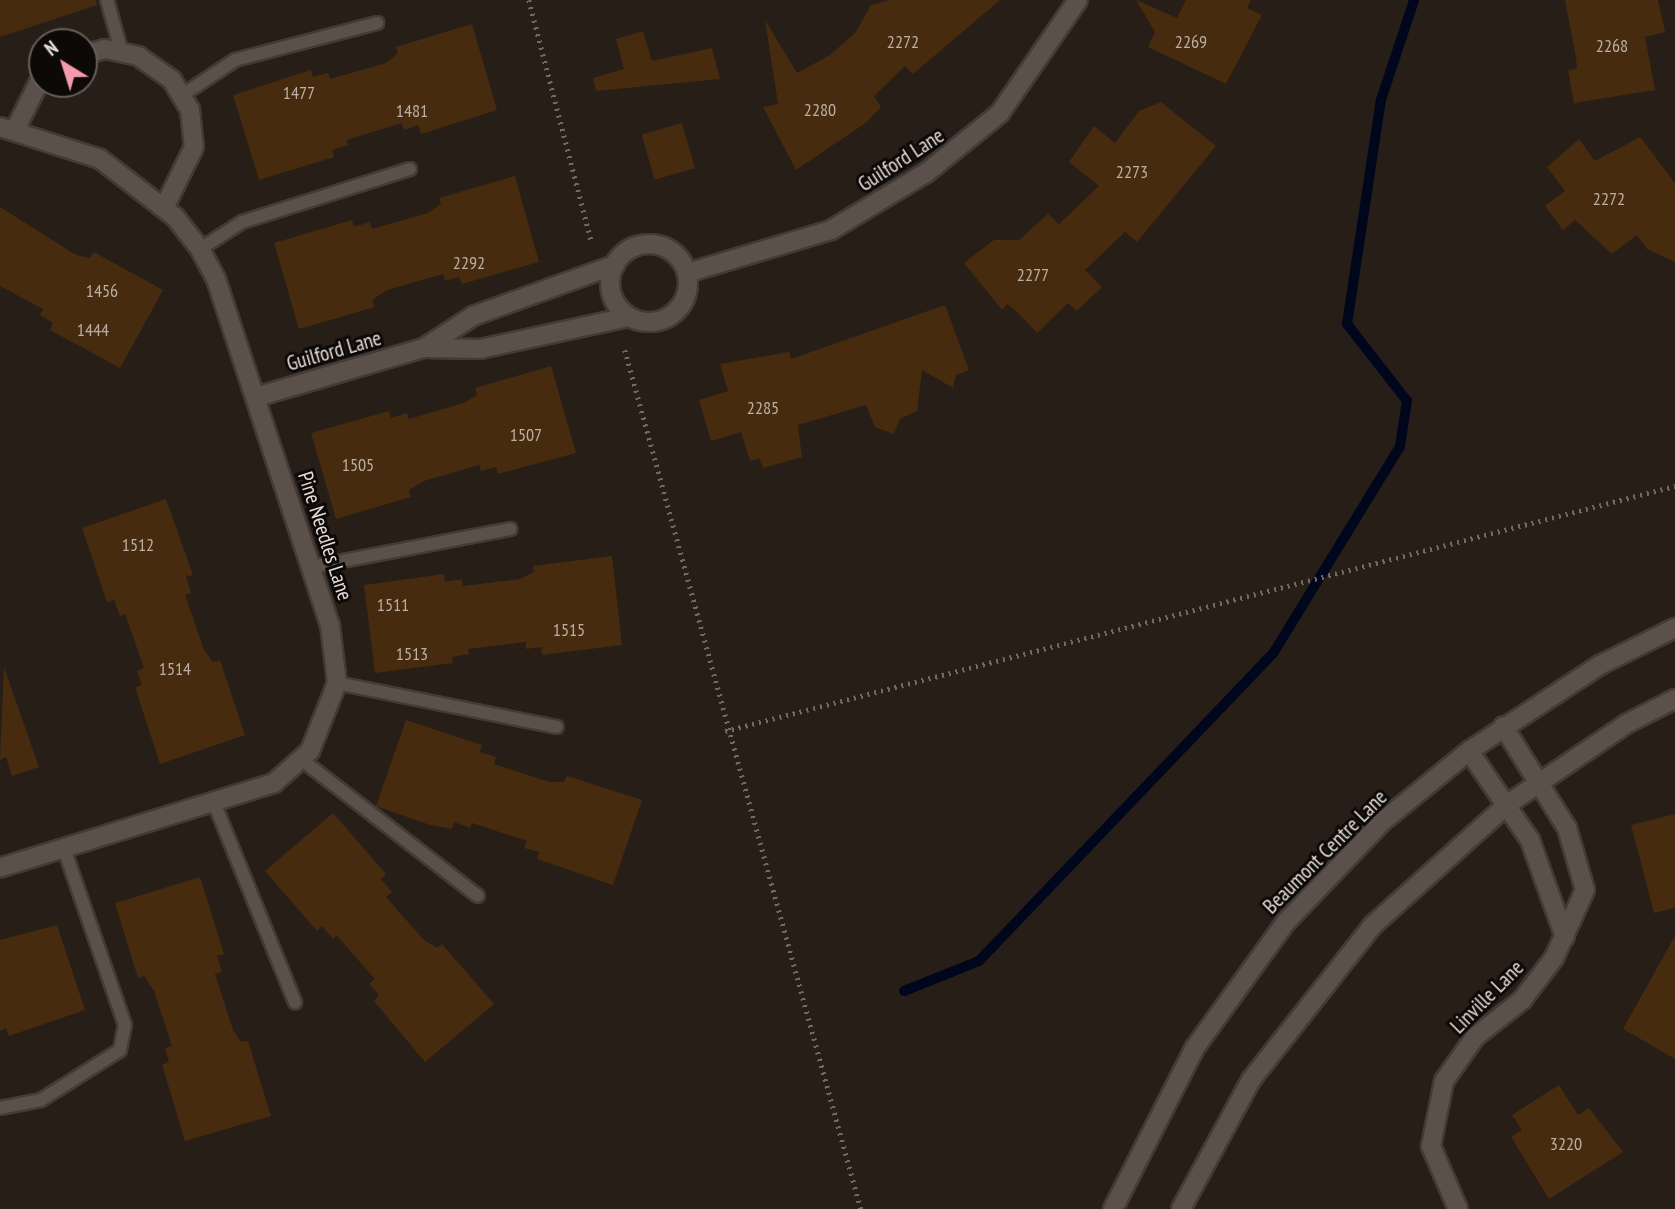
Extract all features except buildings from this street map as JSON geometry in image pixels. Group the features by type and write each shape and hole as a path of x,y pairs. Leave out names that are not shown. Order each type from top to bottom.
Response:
{"street":[{"name":"Guilford Lane","path":"687,272 831,230 936,166 1000,113 1078,0"},
{"path":"98,54 122,52 160,72 190,110 194,147 164,208"},
{"path":"8,128 28,97"},
{"name":"Pine Needles Lane","path":"0,867 215,805 274,783 302,760 323,730 337,683 330,625 256,397 200,249 164,208 100,159 8,128"},
{"name":"Guilford Lane","path":"256,397 424,348 473,316 615,265 647,244 672,251 687,272 687,296 673,315 651,323 628,317 480,349 424,348"},
{"path":"615,265 610,288 628,317"},
{"name":"Beaumont Centre Lane","path":"1114,1209 1194,1049 1237,982 1383,821 1503,726 1600,665 1675,628"},
{"path":"1181,1209 1251,1080 1304,1006 1419,878 1508,804 1675,699"},
{"name":"Linville Lane","path":"1458,1209 1431,1146 1444,1081 1475,1037 1522,1000 1565,937 1585,890 1581,861 1541,782 1503,726"},
{"path":"1469,751 1508,804 1542,866 1565,937"}],"lane":[{"path":"107,0 122,52"},
{"path":"181,96 234,60 377,23"},
{"path":"200,249 242,222 410,169"},
{"path":"311,567 510,529"},
{"path":"337,683 556,727"},
{"path":"302,760 478,896"},
{"path":"215,805 295,1002"},
{"path":"0,1108 41,1100 120,1050 125,1025 64,849"}],"path":[{"path":"529,0 592,243"},
{"path":"625,350 725,731 861,1209"},
{"path":"725,731 1675,486"}],"waterway":[{"path":"904,991 979,961 1274,652 1400,446 1407,401 1347,324 1381,100 1414,0"}]}
